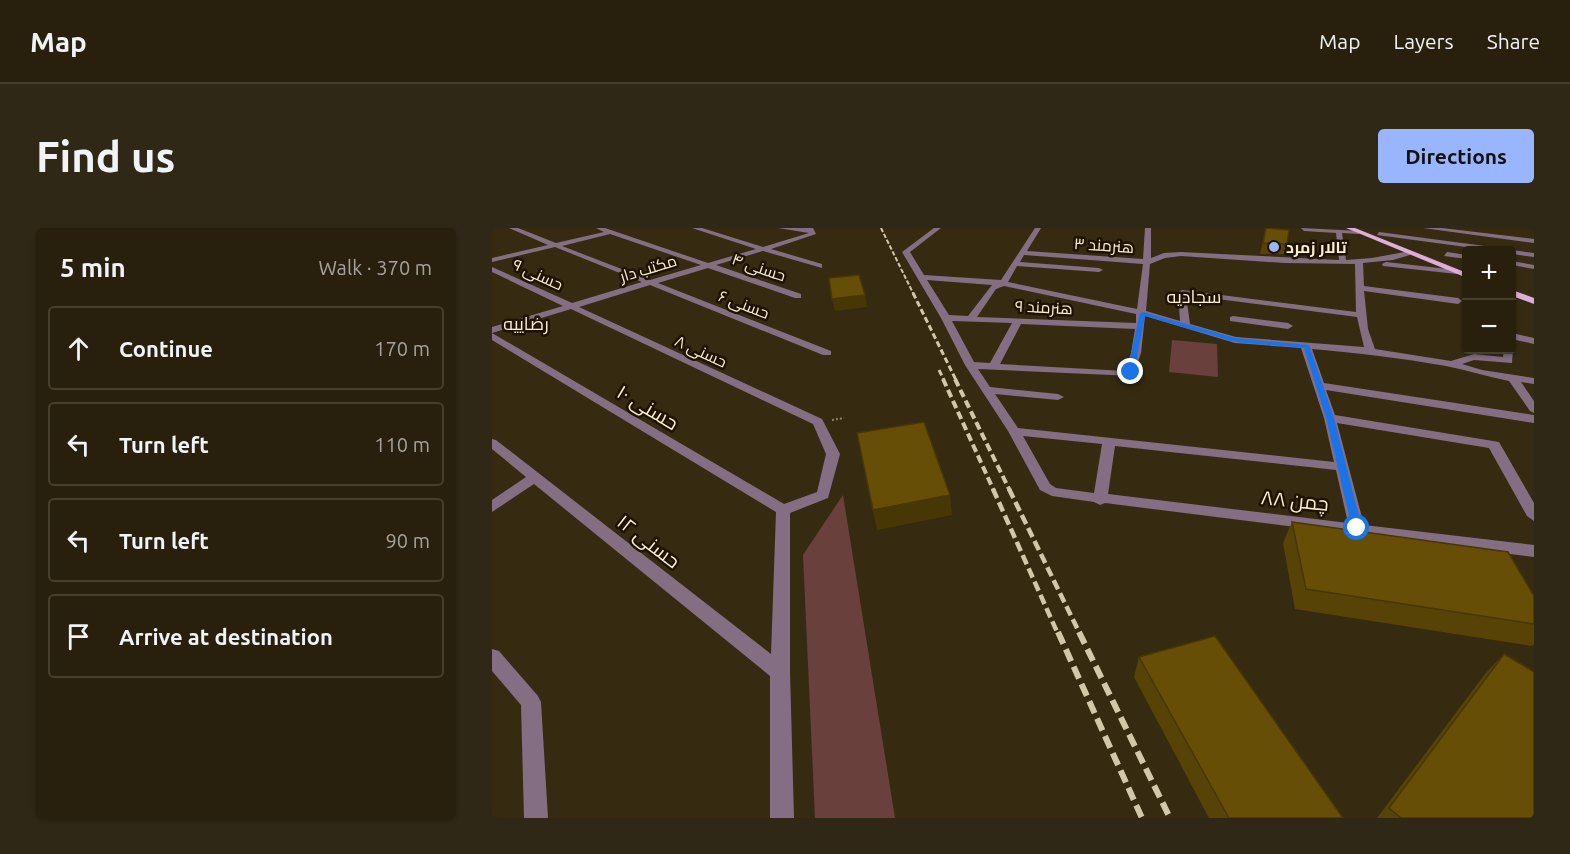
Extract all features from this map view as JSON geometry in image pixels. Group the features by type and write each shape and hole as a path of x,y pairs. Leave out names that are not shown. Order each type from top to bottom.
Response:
{"main road":[{"path":"1348,228 1379,234 1462,266"},
{"path":"1363,230 1407,253 1462,274"},
{"path":"1516,290 1532,292"},
{"path":"1516,292 1534,301"}],"street":[{"name":"حسنی ۶","path":"512,228 827,353"},
{"path":"695,228 819,266"},
{"path":"781,228 811,231"},
{"path":"938,228 906,252 946,318 985,390 1014,431 1342,467"},
{"path":"971,318 993,287 1003,283 1038,228"},
{"path":"970,365 1129,374 1143,313 1144,279 1149,262 1147,228"},
{"path":"1296,228 1339,233 1363,230"},
{"path":"1304,229 1348,228"},
{"path":"1394,228 1429,241"},
{"path":"1426,228 1534,241"},
{"path":"1502,228 1508,246"},
{"path":"492,260 606,230 623,229"},
{"name":"حسنی ۴","path":"606,230 798,296"},
{"name":"مکتب دار","path":"492,330 764,249 811,231"},
{"path":"1339,233 1343,261"},
{"path":"1379,234 1468,246"},
{"path":"1516,252 1534,255"},
{"path":"1359,261 1400,257 1407,253"},
{"name":"هنرمند ۳","path":"1022,254 1149,262 1160,255 1178,254 1359,261"},
{"path":"1447,254 1462,256"},
{"path":"1359,261 1457,272"},
{"path":"1359,261 1360,315 1363,336 1371,351"},
{"path":"1015,264 1099,270"},
{"path":"1516,265 1534,267"},
{"name":"حسنی ۹","path":"492,269 572,307"},
{"path":"921,277 1003,283 1143,313 1235,340 1371,351 1534,381"},
{"path":"1360,288 1458,301"},
{"path":"1185,325 1182,292 1360,315"},
{"path":"1276,304 1288,326 1292,346"},
{"name":"حسنی ۸","path":"572,307 818,422 833,454 823,495 783,510"},
{"name":"هنرمند ۹","path":"946,318 1140,326"},
{"path":"1233,319 1288,326"},
{"path":"993,367 1018,321"},
{"name":"حسنی ۱۰","path":"492,336 783,510"},
{"path":"1516,337 1534,341"},
{"path":"1306,347 1330,418 1357,528"},
{"path":"1451,364 1474,357 1508,361 1509,354"},
{"path":"1513,378 1534,409"},
{"path":"1320,386 1534,419"},
{"path":"985,390 1058,398"},
{"path":"1330,418 1494,444 1527,492 1534,516"},
{"name":"چمن ۸۸","path":"1014,431 1045,487 1052,492 1100,500 1357,528 1534,551"},
{"path":"1100,500 1109,441"},
{"name":"حسنی ۱۲","path":"492,443 780,672"},
{"path":"492,507 535,477"},
{"path":"782,818 780,672 783,510"},
{"path":"492,657 531,702 536,818"}],"shaded area":[{"path":"1172,340 1217,344 1218,377 1169,372"},
{"path":"843,495 895,818 815,818 803,555"}],"building":[{"path":"1266,228 1289,230 1287,244 1263,243"},
{"path":"859,275 865,295 832,299 829,278"},
{"path":"924,422 950,495 873,510 857,433"},
{"path":"1292,522 1508,552 1534,596 1534,624 1306,589"},
{"path":"1215,636 1343,818 1229,818 1139,657"},
{"path":"1504,654 1534,672 1534,818 1401,818 1389,808"}],"railway":[{"path":"881,228 914,295"},
{"path":"913,293 956,380"},
{"path":"939,370 944,380"},
{"path":"943,379 994,491"},
{"path":"955,379 1010,491"},
{"path":"993,489 1058,634"},
{"path":"1009,489 1080,634"},
{"path":"1058,632 1142,818"},
{"path":"1079,632 1170,818"}],"place":[{"name":"تالار زمرد","path":"1274,247"}],"district":[{"name":"سجادیه","path":"1194,296"},
{"name":"رضاییه","path":"526,323"}],"route":[{"path":"1131,372 1143,313 1235,340 1306,347 1330,418 1357,528"}]}
